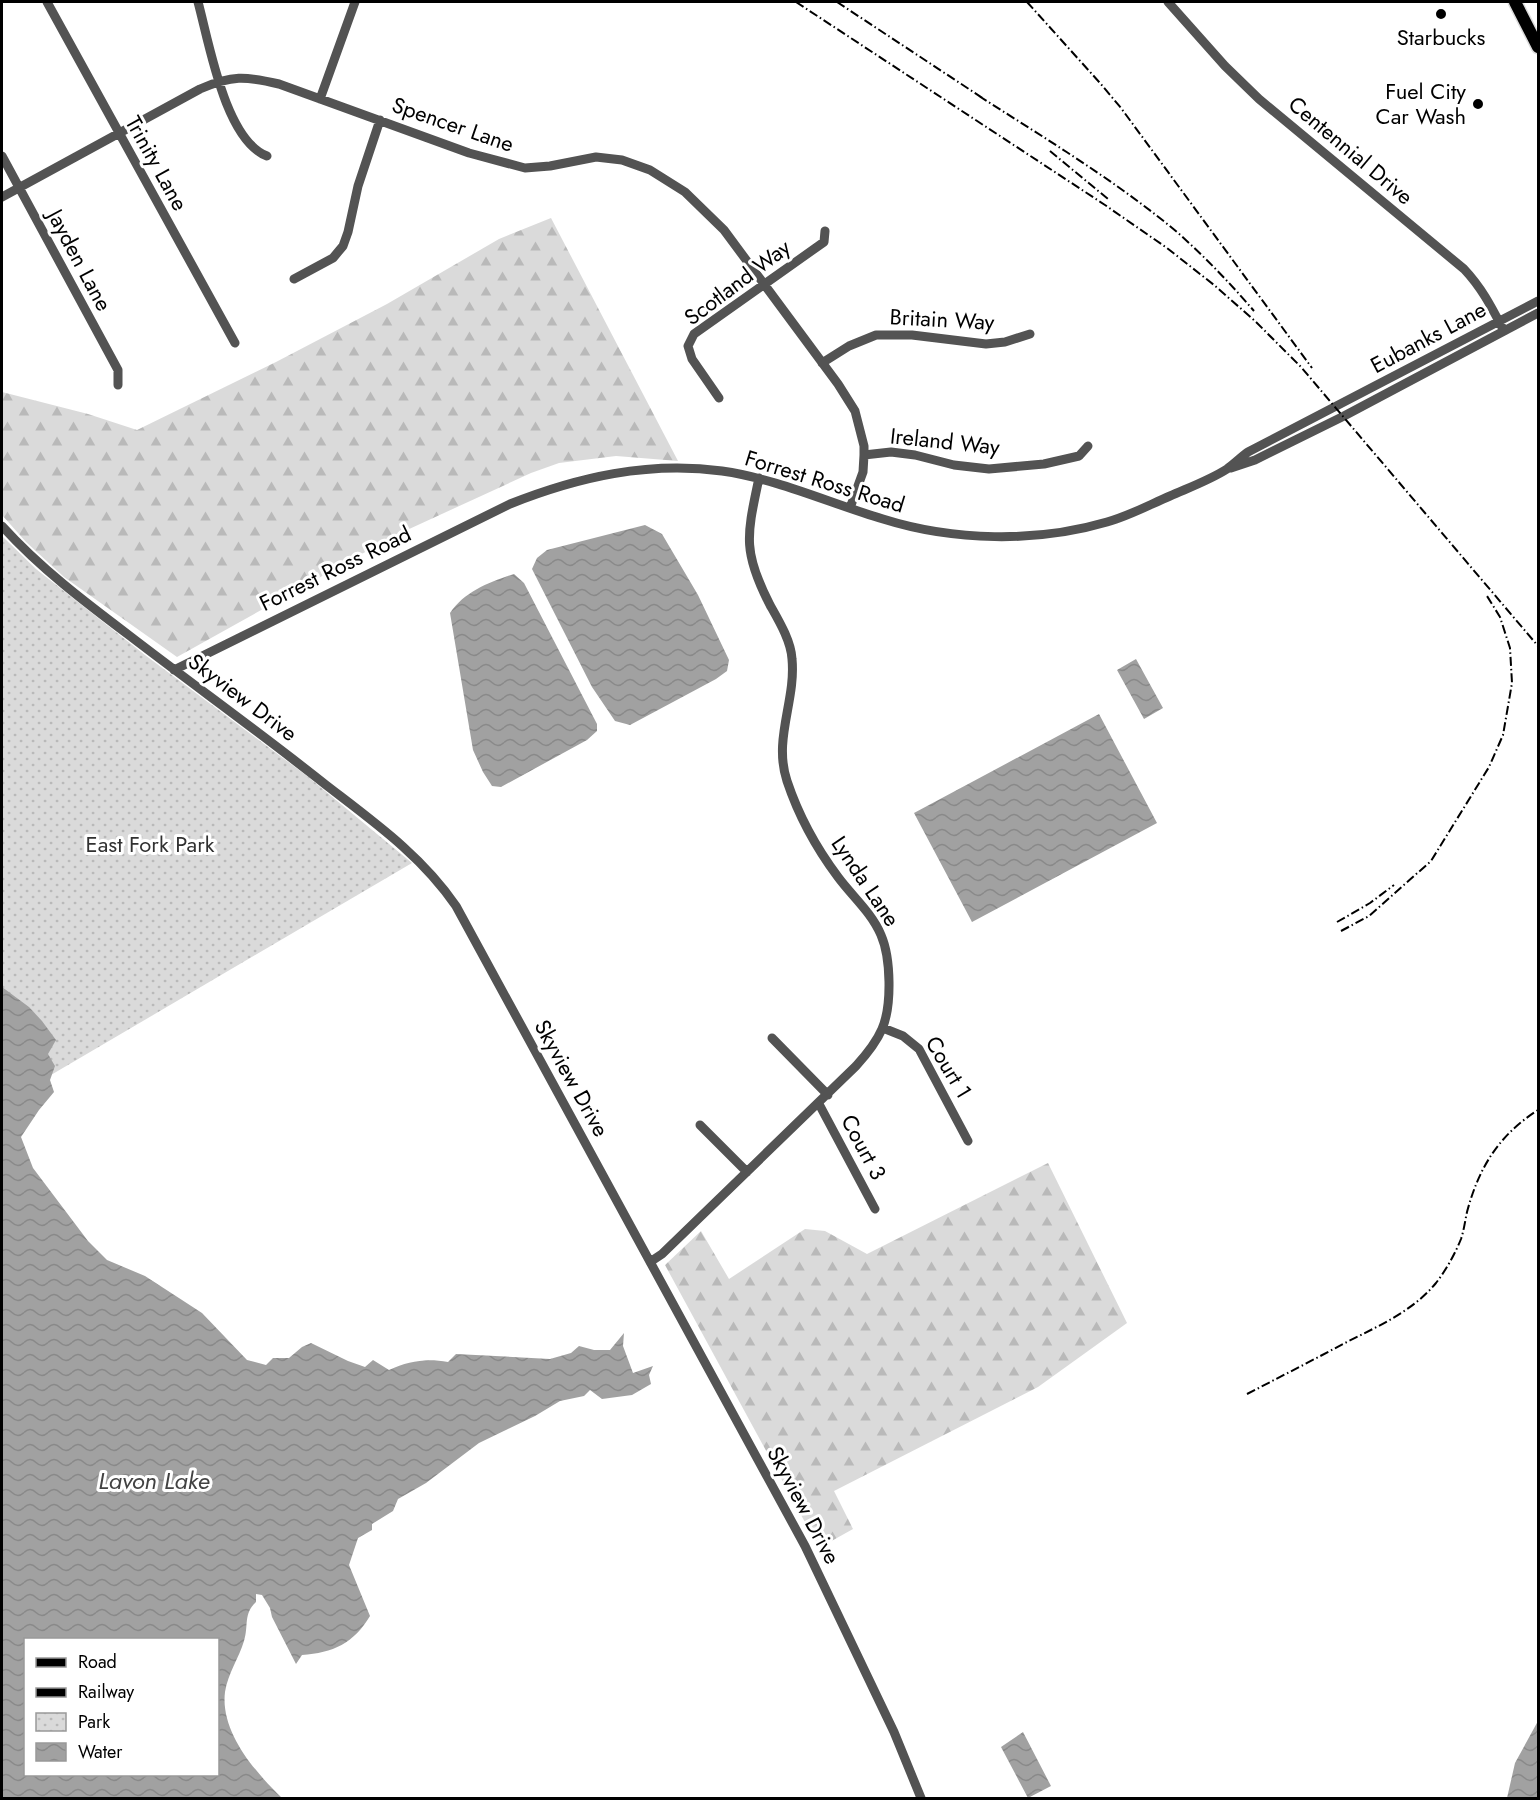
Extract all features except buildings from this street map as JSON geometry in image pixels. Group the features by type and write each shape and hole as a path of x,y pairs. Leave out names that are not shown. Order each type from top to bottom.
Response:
{"main road":[{"path":"1515,2 1539,47"}],"street":[{"name":"Trinity Lane","path":"46,2 235,343"},
{"path":"198,2 225,105 256,152 267,156"},
{"path":"320,99 355,2"},
{"name":"Centennial Drive","path":"1168,2 1225,66 1259,99 1464,270 1485,294 1504,331"},
{"name":"Spencer Lane","path":"2,197 219,81 250,77 279,84 469,153 525,168 550,166 596,157 622,160 650,170 685,192 724,230 855,411 864,446 864,455 863,472 850,508"},
{"path":"294,279 333,258 343,246 358,186 380,120"},
{"name":"Jayden Lane","path":"2,156 118,370 118,385"},
{"name":"Scotland Way","path":"719,398 692,359 688,346 694,334 824,242 825,231"},
{"name":"Eubanks Lane","path":"1335,408 1539,301"},
{"name":"Eubanks Lane","path":"1226,470 1255,460 1344,416 1539,313"},
{"name":"Britain Way","path":"822,363 849,346 876,335 912,336 986,344 1005,342 1030,334"},
{"name":"Forrest Ross Road","path":"174,670 510,504 552,487 607,474 654,469 720,471 759,478 919,529 994,536 1045,534 1116,519 1226,470 1248,452 1335,408"},
{"name":"Ireland Way","path":"864,455 891,452 915,454 954,465 989,470 1044,464 1071,458 1079,456 1088,446"},
{"name":"Lynda Lane","path":"650,1262 662,1254 819,1104 864,1057 883,1028 887,1000 888,966 881,934 870,915 844,885 823,854 794,800 783,766 781,755 783,734 793,683 792,656 786,637 760,585 751,560 749,529 759,478"},
{"name":"Skyview Drive","path":"2,526 53,576 383,829 427,868 442,886 456,906 805,1546 894,1732 921,1798"},
{"name":"Court 1","path":"883,1028 898,1032 919,1049 968,1141"},
{"path":"772,1038 828,1095"},
{"name":"Court 3","path":"819,1104 875,1209"},
{"path":"700,1125 747,1172"}],"green space":[{"path":"551,218 678,461 616,456 559,463 531,473 394,536 177,657 64,577 26,542 2,515 2,392 88,414 137,430 276,362 387,304 499,239"},
{"name":"East Fork Park","path":"2,536 36,569 145,655 307,776 412,863 22,1092 2,1091"},
{"path":"1048,1163 1127,1323 1038,1387 834,1491 853,1529 819,1548 665,1265 701,1231 729,1279 805,1229 825,1231 867,1254"}],"water":[{"path":"645,525 662,534 698,595 729,660 727,671 716,679 630,725 615,721 592,687 532,569 537,558 547,550"},
{"path":"514,574 524,583 597,724 597,731 587,740 501,787 492,786 473,750 450,613 471,593"},
{"path":"1136,659 1163,708 1144,719 1117,670"},
{"path":"1099,714 1157,823 972,922 914,813"},
{"name":"Lavon Lake","path":"2,987 29,1007 56,1040 48,1054 55,1066 50,1080 54,1092 21,1137 33,1168 88,1241 107,1260 145,1276 202,1313 247,1360 266,1365 273,1358 289,1358 311,1343 365,1367 373,1360 389,1370 418,1361 448,1362 456,1354 550,1359 571,1353 579,1346 594,1350 610,1350 624,1333 623,1346 633,1373 653,1366 649,1375 651,1384 632,1395 602,1399 590,1390 584,1396 560,1401 535,1416 479,1443 426,1483 398,1499 393,1511 372,1524 372,1530 358,1538 349,1565 370,1616 357,1633 342,1645 323,1652 302,1655 296,1664 272,1617 270,1608 262,1595 256,1594 256,1602 249,1611 244,1641 226,1685 225,1707 228,1722 242,1751 261,1777 282,1798 2,1798"},
{"path":"1538,1721 1538,1798 1507,1798 1515,1763"},
{"path":"1023,1732 1051,1786 1028,1798 1001,1747"}],"railway":[{"path":"796,2 1105,205 1167,248 1214,285 1255,321 1301,367 1538,646"},
{"path":"837,2 984,99"},
{"path":"1027,2 1121,108 1312,368"},
{"path":"979,96 1080,161 1154,213 1197,251 1254,311"},
{"path":"1050,151 1108,199"},
{"path":"1341,931 1369,916 1431,861 1489,767 1503,735 1512,683 1510,648 1500,617 1487,596"},
{"path":"1337,922 1370,903 1394,885"},
{"path":"1247,1394 1382,1324 1427,1293 1440,1278 1456,1250 1472,1196 1484,1167 1512,1130 1538,1110"}],"place":[{"name":"Starbucks","path":"1441,14"},
{"name":"Fuel City Car Wash","path":"1478,104"}]}
